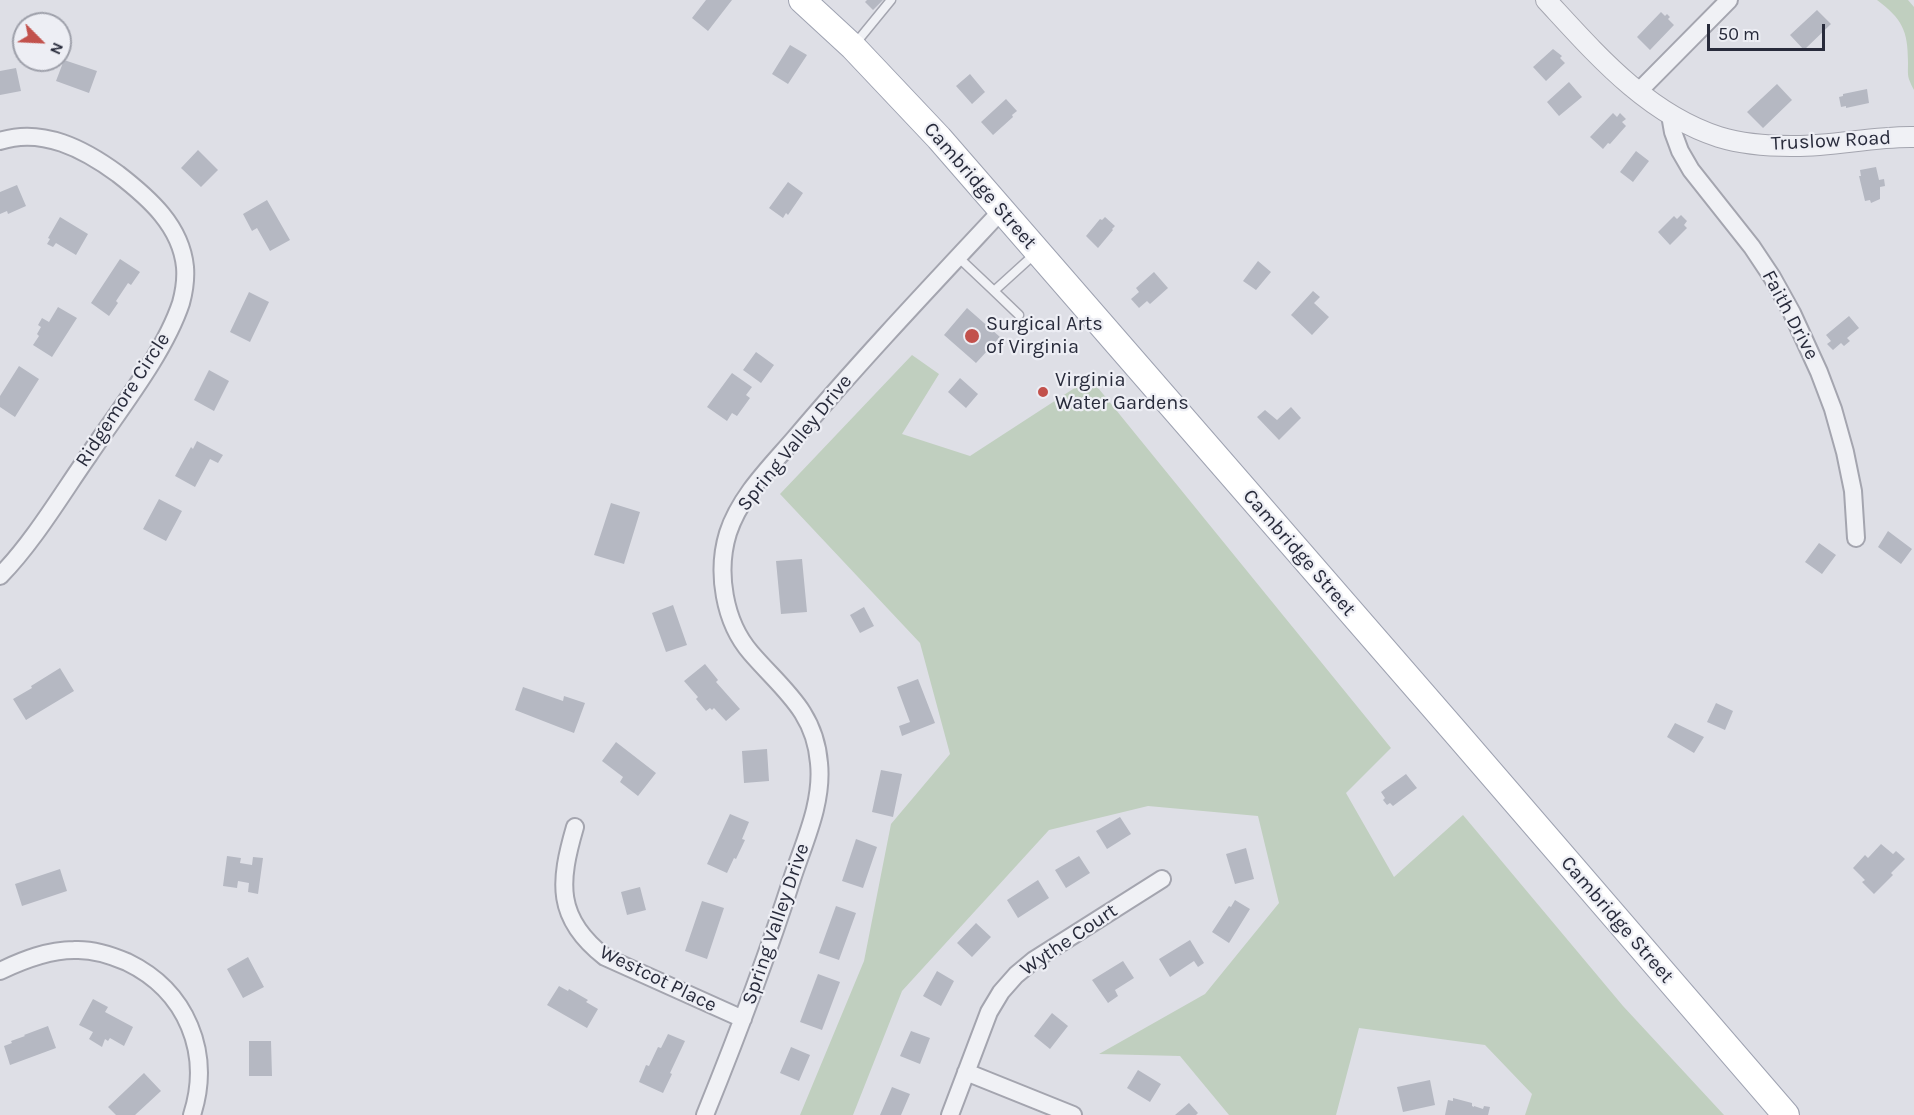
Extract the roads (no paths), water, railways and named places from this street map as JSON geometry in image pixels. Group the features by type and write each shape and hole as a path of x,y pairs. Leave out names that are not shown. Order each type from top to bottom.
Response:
{"main road":[{"name":"Cambridge Street","path":"802,0 853,47 939,138 1786,1115"}],"street":[{"name":"Truslow Road","path":"1546,0 1594,51 1638,92 1671,115 1721,138 1793,146 1914,137"},
{"path":"1638,92 1729,0"},
{"name":"Faith Drive","path":"1671,115 1673,132 1680,151 1691,170 1752,247 1772,277 1792,313 1819,372 1833,409 1845,452 1853,490 1856,538"},
{"name":"Ridgemore Circle","path":"0,141 24,136 41,137 83,152 109,168 135,188 168,222 180,244 185,268 185,286 181,304 143,375 44,520 0,576"},
{"name":"Spring Valley Drive","path":"705,1115 743,1019 784,904 816,806 820,784 815,741 797,702 749,652 734,624 726,599 723,577 728,533 748,493 820,408 1002,210"},
{"name":"Westcot Place","path":"575,827 568,853 564,895 570,916 579,932 591,946 605,957 743,1019"},
{"name":"Wythe Court","path":"950,1115 989,1012 1001,992 1016,975 1034,960 1162,879"},
{"path":"0,971 41,955 74,950 97,952 118,958 139,968 156,980 182,1009 192,1032 199,1075 192,1115"},
{"path":"966,1072 1073,1115"}],"lane":[{"path":"853,47 891,0"},
{"path":"994,291 1037,252"},
{"path":"958,257 1019,315"}],"place":[{"name":"Surgical Arts of Virginia","path":"972,336"},
{"name":"Virginia Water Gardens","path":"1043,392"}]}
